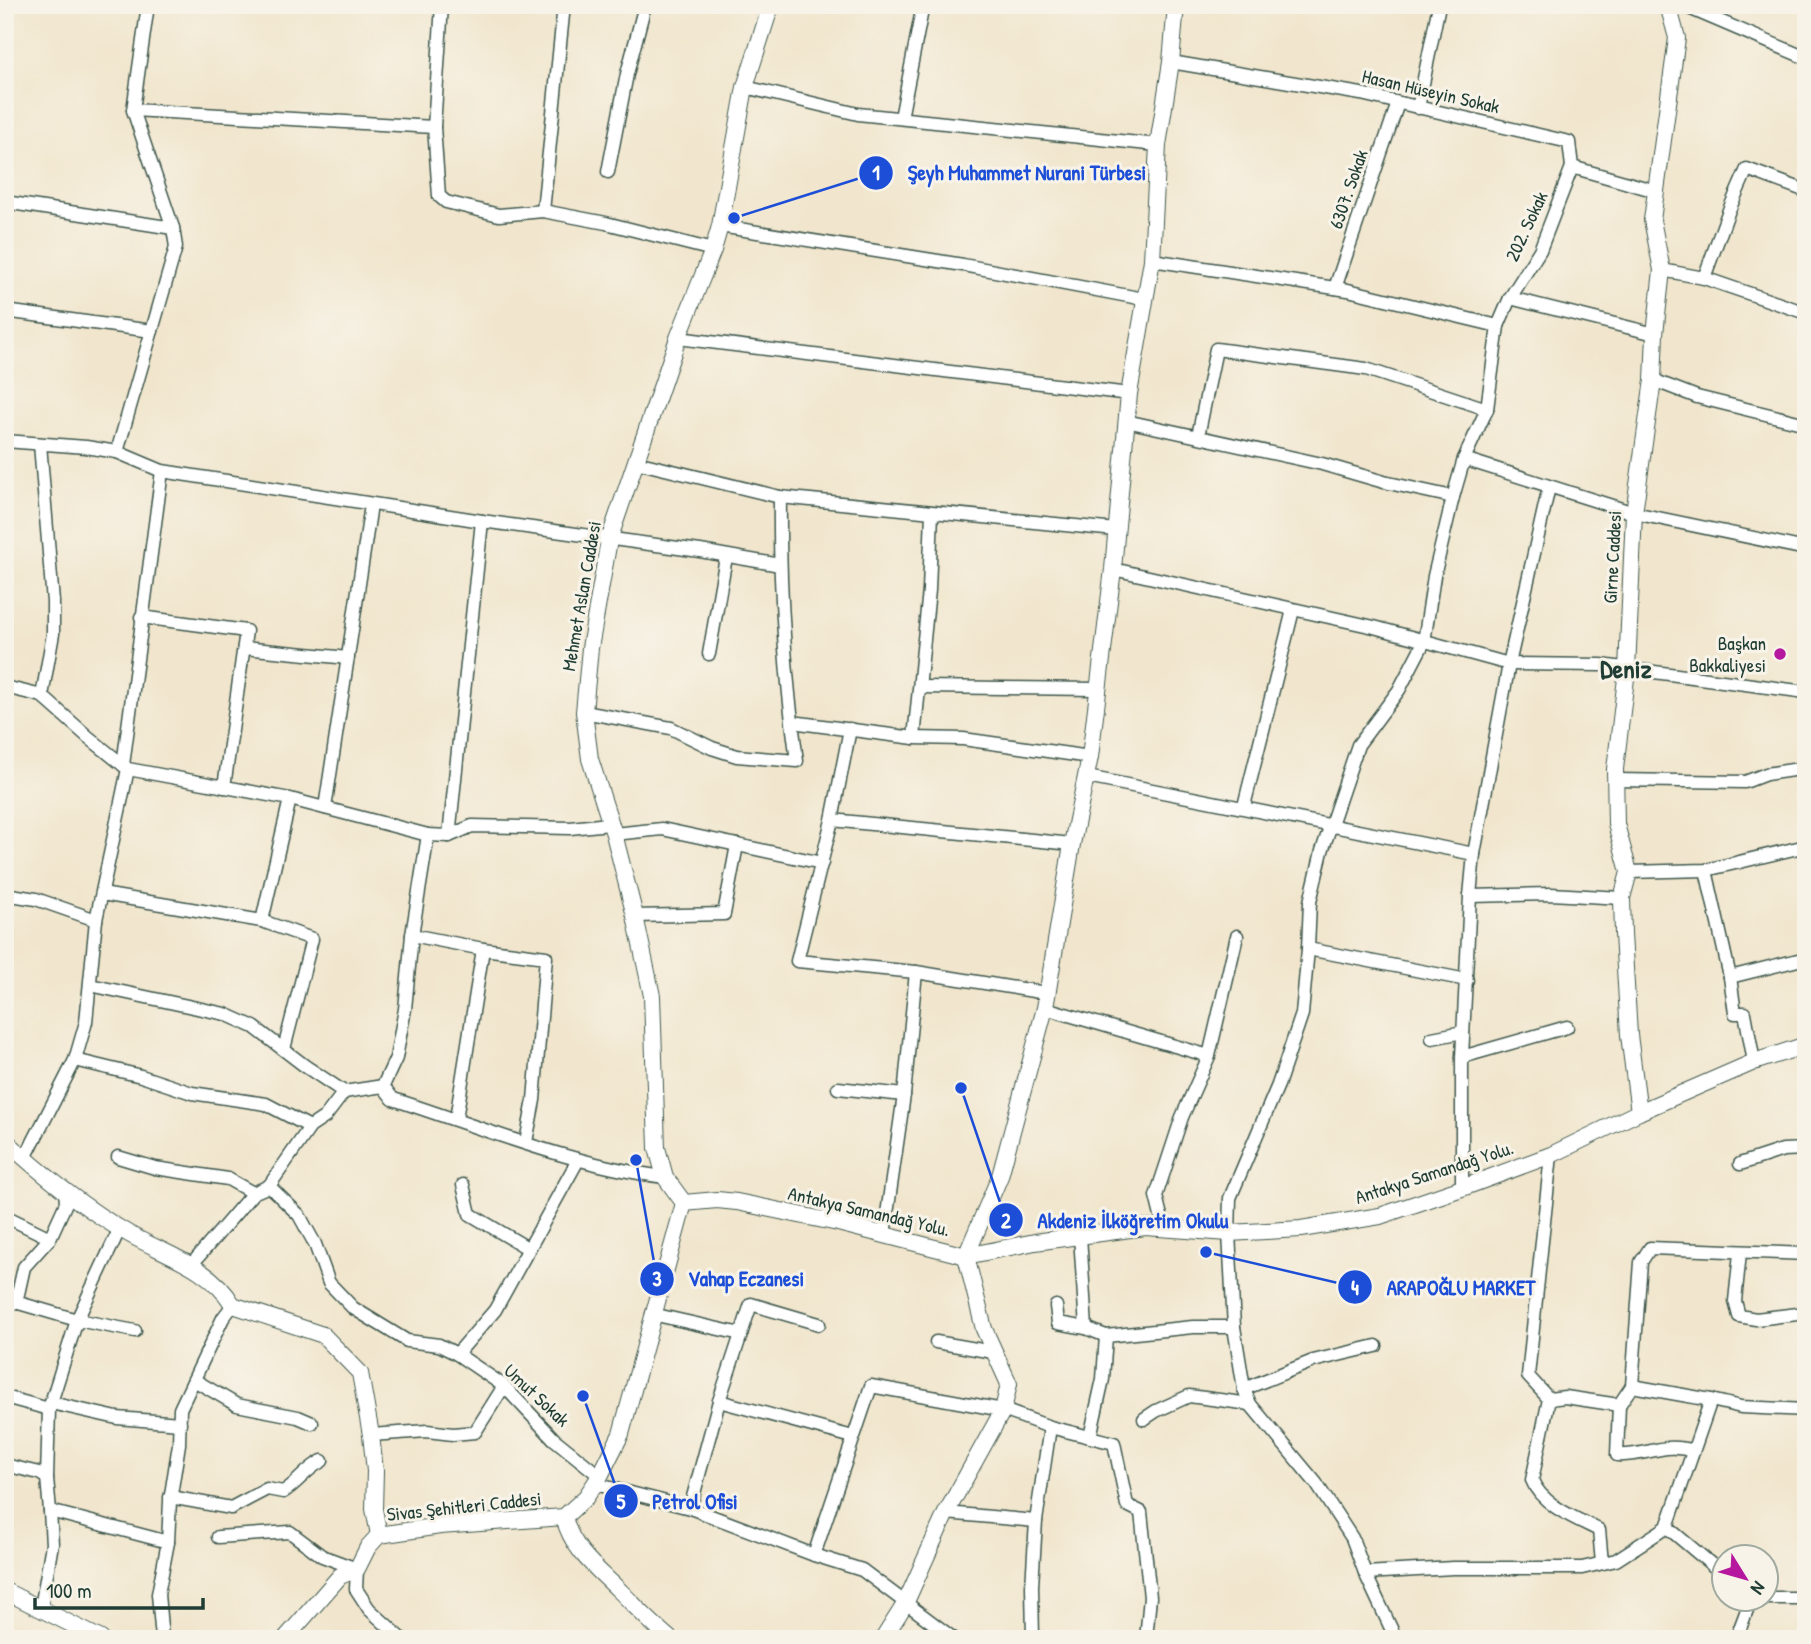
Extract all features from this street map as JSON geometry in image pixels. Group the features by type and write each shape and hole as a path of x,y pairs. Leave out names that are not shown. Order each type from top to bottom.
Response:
{"street":[{"path":"117,452 176,247 173,228 133,110 148,5"},
{"path":"442,5 434,127 439,196 446,202 499,215 543,211 606,223 713,250"},
{"path":"543,211 564,5"},
{"path":"608,172 627,74 645,5"},
{"path":"901,118 923,5"},
{"path":"883,1639 905,1604 946,1513 1003,1410 1009,1384 984,1329 966,1256 1000,1176 1045,1000 1072,845 1087,777 1113,569 1129,394 1152,260 1158,145 1171,62 1176,5"},
{"path":"1418,108 1439,5"},
{"name":"Girne Caddesi","path":"1629,872 1616,824 1615,769 1627,670 1634,513 1653,380 1662,271 1652,220 1677,38 1668,5"},
{"path":"1682,5 1806,58"},
{"name":"Mehmet Aslan Caddesi","path":"684,1203 665,1177 657,1148 652,996 635,916 590,759 584,712 590,648 609,540 678,338 713,250 720,226 745,87 767,6"},
{"name":"Hasan Hüseyin Sokak","path":"1171,62 1361,94 1569,142 1572,167"},
{"path":"745,87 858,114 1158,145"},
{"name":"6307. Sokak","path":"1335,288 1398,103"},
{"path":"133,110 434,127"},
{"path":"1572,167 1656,191"},
{"name":"202. Sokak","path":"1396,1639 1352,1538 1316,1483 1250,1404 1244,1389 1234,1327 1230,1198 1278,1084 1302,1014 1310,902 1322,851 1357,745 1399,690 1424,642 1434,576 1453,497 1464,458 1487,409 1498,326 1510,298 1540,250 1572,167"},
{"path":"1704,278 1747,169 1806,191"},
{"path":"5,202 173,228"},
{"path":"720,226 963,265 1144,299"},
{"path":"1152,260 1335,288 1498,326"},
{"path":"1662,271 1704,278 1806,313"},
{"path":"1510,298 1655,334"},
{"path":"5,310 152,331"},
{"path":"678,338 1129,394"},
{"path":"1198,436 1216,349 1366,369 1487,409"},
{"path":"1653,380 1697,397 1806,424"},
{"path":"1126,421 1322,464 1384,482 1453,497"},
{"path":"5,441 86,447 117,452 162,471 371,505 700,551 780,565"},
{"path":"40,444 53,602 52,634 43,695"},
{"path":"1464,458 1634,513 1806,549"},
{"path":"636,462 780,497 1116,530"},
{"path":"25,1158 75,1060 86,1022 96,920 125,767 141,617 162,471"},
{"path":"1462,1188 1462,1056 1474,854 1509,664 1549,487"},
{"path":"584,712 671,728 712,748 737,756 797,761 780,565 780,497"},
{"path":"325,808 371,505"},
{"path":"914,738 929,590 932,513"},
{"path":"449,836 482,521"},
{"path":"709,654 726,557"},
{"path":"1113,569 1374,627 1509,664 1601,665 1806,692"},
{"path":"1244,806 1293,610"},
{"path":"141,617 247,631 225,787"},
{"path":"244,648 348,658"},
{"path":"5,687 43,695 125,767 290,799 428,835 449,836 472,826 662,830 822,863"},
{"path":"920,687 1097,689"},
{"path":"792,722 914,738 962,739 1090,757"},
{"path":"850,729 832,820 797,961 916,972 1045,1000 1209,1056"},
{"path":"1616,780 1745,782 1766,774 1806,768"},
{"path":"1087,777 1244,806 1474,854"},
{"path":"262,921 290,799"},
{"path":"832,820 1072,845"},
{"path":"383,1086 396,1058 405,1009 412,935 428,835"},
{"path":"635,916 724,914 737,845"},
{"path":"1639,1112 1629,1035 1622,898 1629,872 1706,870 1806,846"},
{"path":"1706,870 1730,977 1735,1013 1745,1013 1754,1062"},
{"path":"5,894 36,899 96,920"},
{"path":"102,894 262,921 312,939 285,1049"},
{"path":"1470,895 1551,894 1622,898"},
{"path":"412,935 483,949 546,957 534,1100 526,1142"},
{"path":"1164,1228 1156,1196 1182,1116 1209,1056 1237,936"},
{"path":"1308,948 1467,980"},
{"path":"456,1119 483,949"},
{"path":"1730,977 1806,958"},
{"path":"884,1235 904,1095 916,972"},
{"path":"90,985 225,1014 254,1027 344,1092 383,1086"},
{"path":"1462,1056 1567,1027"},
{"path":"1432,1038 1463,1032"},
{"name":"Antakya Samandağ Yolu.","path":"684,1203 717,1200 737,1202 838,1223 966,1256 1144,1227 1229,1233 1301,1229 1380,1216 1462,1188 1551,1155 1639,1112 1754,1062 1806,1045"},
{"path":"75,1060 141,1076 192,1093 266,1104 310,1127"},
{"path":"383,1086 393,1099 578,1160 665,1177"},
{"path":"838,1088 904,1095"},
{"path":"192,1264 253,1193 269,1186 310,1127 325,1117 344,1092"},
{"path":"5,1140 65,1189 120,1228 192,1264 228,1296 233,1305 323,1335 340,1349 360,1373 371,1435 374,1509 379,1535"},
{"path":"1740,1164 1783,1150 1806,1149"},
{"path":"1549,1399 1528,1376 1551,1155"},
{"path":"118,1157 155,1168 228,1179 253,1193"},
{"path":"457,1354 495,1310 578,1160"},
{"path":"463,1185 470,1214 529,1249"},
{"name":"Umut Sokak","path":"269,1186 299,1215 315,1244 329,1283 353,1308 407,1341 439,1345 457,1354 504,1386 554,1439 598,1480 690,1507 814,1555 862,1570 954,1639"},
{"path":"65,1189 66,1203 50,1238 24,1267 11,1301 77,1320 135,1331"},
{"name":"Sivas Şehitleri Caddesi","path":"288,1637 341,1576 357,1569 368,1546 379,1535 564,1517 586,1497 598,1480 621,1434 684,1203"},
{"path":"5,1216 50,1238"},
{"path":"41,1608 52,1544 47,1478 50,1406 77,1320 120,1228"},
{"path":"1080,1236 1086,1328"},
{"path":"1693,1451 1679,1446 1634,1456 1618,1454 1619,1405 1632,1386 1642,1262 1650,1248 1806,1254"},
{"path":"1740,1253 1735,1301 1739,1316 1756,1319 1806,1313"},
{"path":"690,1507 719,1401 751,1304 819,1324"},
{"path":"162,1639 158,1594 168,1542 170,1497 179,1444 180,1409 223,1318 233,1305"},
{"path":"1056,1306 1058,1323 1086,1328 1106,1336 1169,1329 1234,1327"},
{"path":"652,1314 741,1334"},
{"path":"1090,1437 1103,1378 1106,1336"},
{"path":"936,1342 993,1352"},
{"path":"1244,1389 1313,1361 1377,1346"},
{"path":"194,1380 237,1405 312,1423"},
{"path":"371,1435 427,1431 453,1434 475,1432 504,1386"},
{"path":"814,1555 871,1386 1003,1410 1050,1427 1114,1443 1127,1505 1141,1512 1150,1597 1146,1639"},
{"path":"1632,1386 1741,1407 1806,1410"},
{"path":"1144,1419 1189,1396 1250,1404"},
{"path":"5,1397 117,1418 180,1423"},
{"path":"1549,1399 1565,1397 1619,1405"},
{"path":"1549,1399 1532,1480 1536,1489 1567,1514 1599,1530 1602,1563"},
{"path":"1365,1573 1453,1568 1582,1568 1616,1560 1667,1527 1711,1400"},
{"path":"719,1401 853,1437"},
{"path":"1033,1639 1032,1586 1036,1521 1050,1427"},
{"path":"170,1497 231,1508 267,1489 283,1492 296,1484 313,1465 322,1461"},
{"path":"5,1471 5,1465 39,1473 47,1478"},
{"path":"50,1511 168,1542"},
{"path":"946,1513 1036,1521"},
{"path":"564,1517 568,1532 582,1555 650,1623 670,1639"},
{"path":"1667,1527 1710,1564"},
{"path":"218,1537 290,1532 322,1556 357,1569 356,1589 369,1609 402,1639"},
{"path":"5,1591 101,1639"},
{"path":"1780,1598 1806,1598"},
{"path":"1736,1639 1745,1612"}],"place":[{"name":"Şeyh Muhammet Nurani Türbesi","path":"734,218"},
{"name":"Başkan Bakkaliyesi","path":"1780,654"},
{"name":"Akdeniz İlköğretim Okulu","path":"961,1088"},
{"name":"Vahap Eczanesi","path":"636,1160"},
{"name":"ARAPOĞLU MARKET","path":"1206,1252"},
{"name":"Petrol Ofisi","path":"583,1396"}],"district":[{"name":"Deniz","path":"1626,668"}]}
